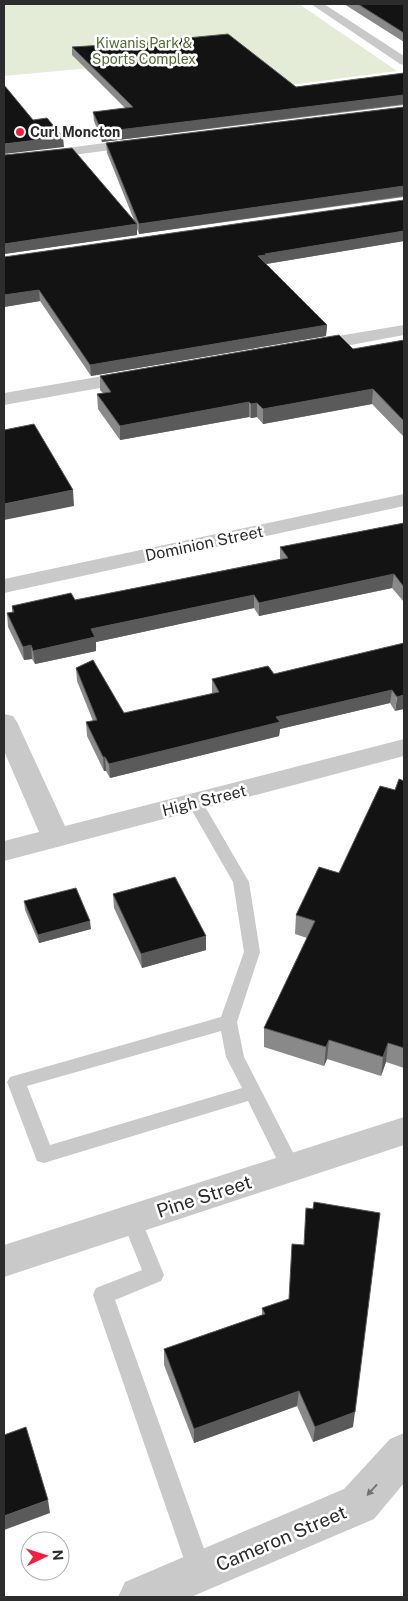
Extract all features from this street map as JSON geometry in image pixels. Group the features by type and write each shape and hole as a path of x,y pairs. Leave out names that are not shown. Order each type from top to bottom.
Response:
{"street":[{"path":"317,4 404,61"},
{"path":"371,40 388,38"},
{"path":"4,160 157,141"},
{"path":"288,350 404,330"},
{"path":"4,399 152,374"},
{"name":"Dominion Street","path":"4,586 404,500"},
{"path":"4,722 56,838"},
{"name":"High Street","path":"4,851 404,748"},
{"name":"Pine Street","path":"4,1261 404,1131"},
{"name":"Cameron Street","path":"140,1597 360,1504 404,1453"}],"lane":[{"path":"195,802 241,882 252,952 228,1022 235,1057 291,1168"},
{"path":"228,1022 16,1082 44,1155 253,1092"},
{"path":"132,1220 154,1275 103,1295 200,1572"}],"green space":[{"name":"Kiwanis Park & Sports Complex","path":"4,4 299,4 397,71 290,85 91,68 4,76"}],"building":[{"path":"358,4 404,4 404,33"},
{"path":"228,34 296,87 404,73 404,95 102,132 93,112 133,107 72,47"},
{"path":"4,85 33,120 47,118 63,137 4,144"},
{"path":"404,107 404,186 139,224 106,143"},
{"path":"72,148 137,224 4,244 4,155"},
{"path":"404,200 404,231 258,256 327,325 90,365 39,290 4,295 4,257"},
{"path":"339,335 353,349 404,340 404,421 373,389 263,409 257,403 251,404 249,402 120,426 97,394 111,392 100,376"},
{"path":"34,424 73,490 4,504 4,430"},
{"path":"404,523 404,587 394,574 259,603 254,595 91,629 95,637 33,651 31,645 23,647 7,613 14,612 12,606 71,593 75,600 288,558 280,547"},
{"path":"404,643 404,695 397,697 392,690 276,717 280,722 109,764 105,757 103,757 86,722 97,720 76,668 93,660 124,713 219,692 212,679 268,666 274,674"},
{"path":"399,779 404,781 404,1048 388,1043 383,1057 329,1040 326,1047 264,1028 315,921 296,915 319,867 339,873 380,786 395,790"},
{"path":"175,877 206,936 141,954 113,894"},
{"path":"76,888 90,921 38,935 24,901"},
{"path":"314,1202 380,1213 355,1412 315,1427 299,1391 194,1429 164,1349 265,1314 262,1308 289,1299 292,1244 304,1245 306,1208 313,1209"},
{"path":"26,1427 48,1500 4,1516 4,1435"}],"place":[{"name":"Curl Moncton","path":"20,132"}]}
